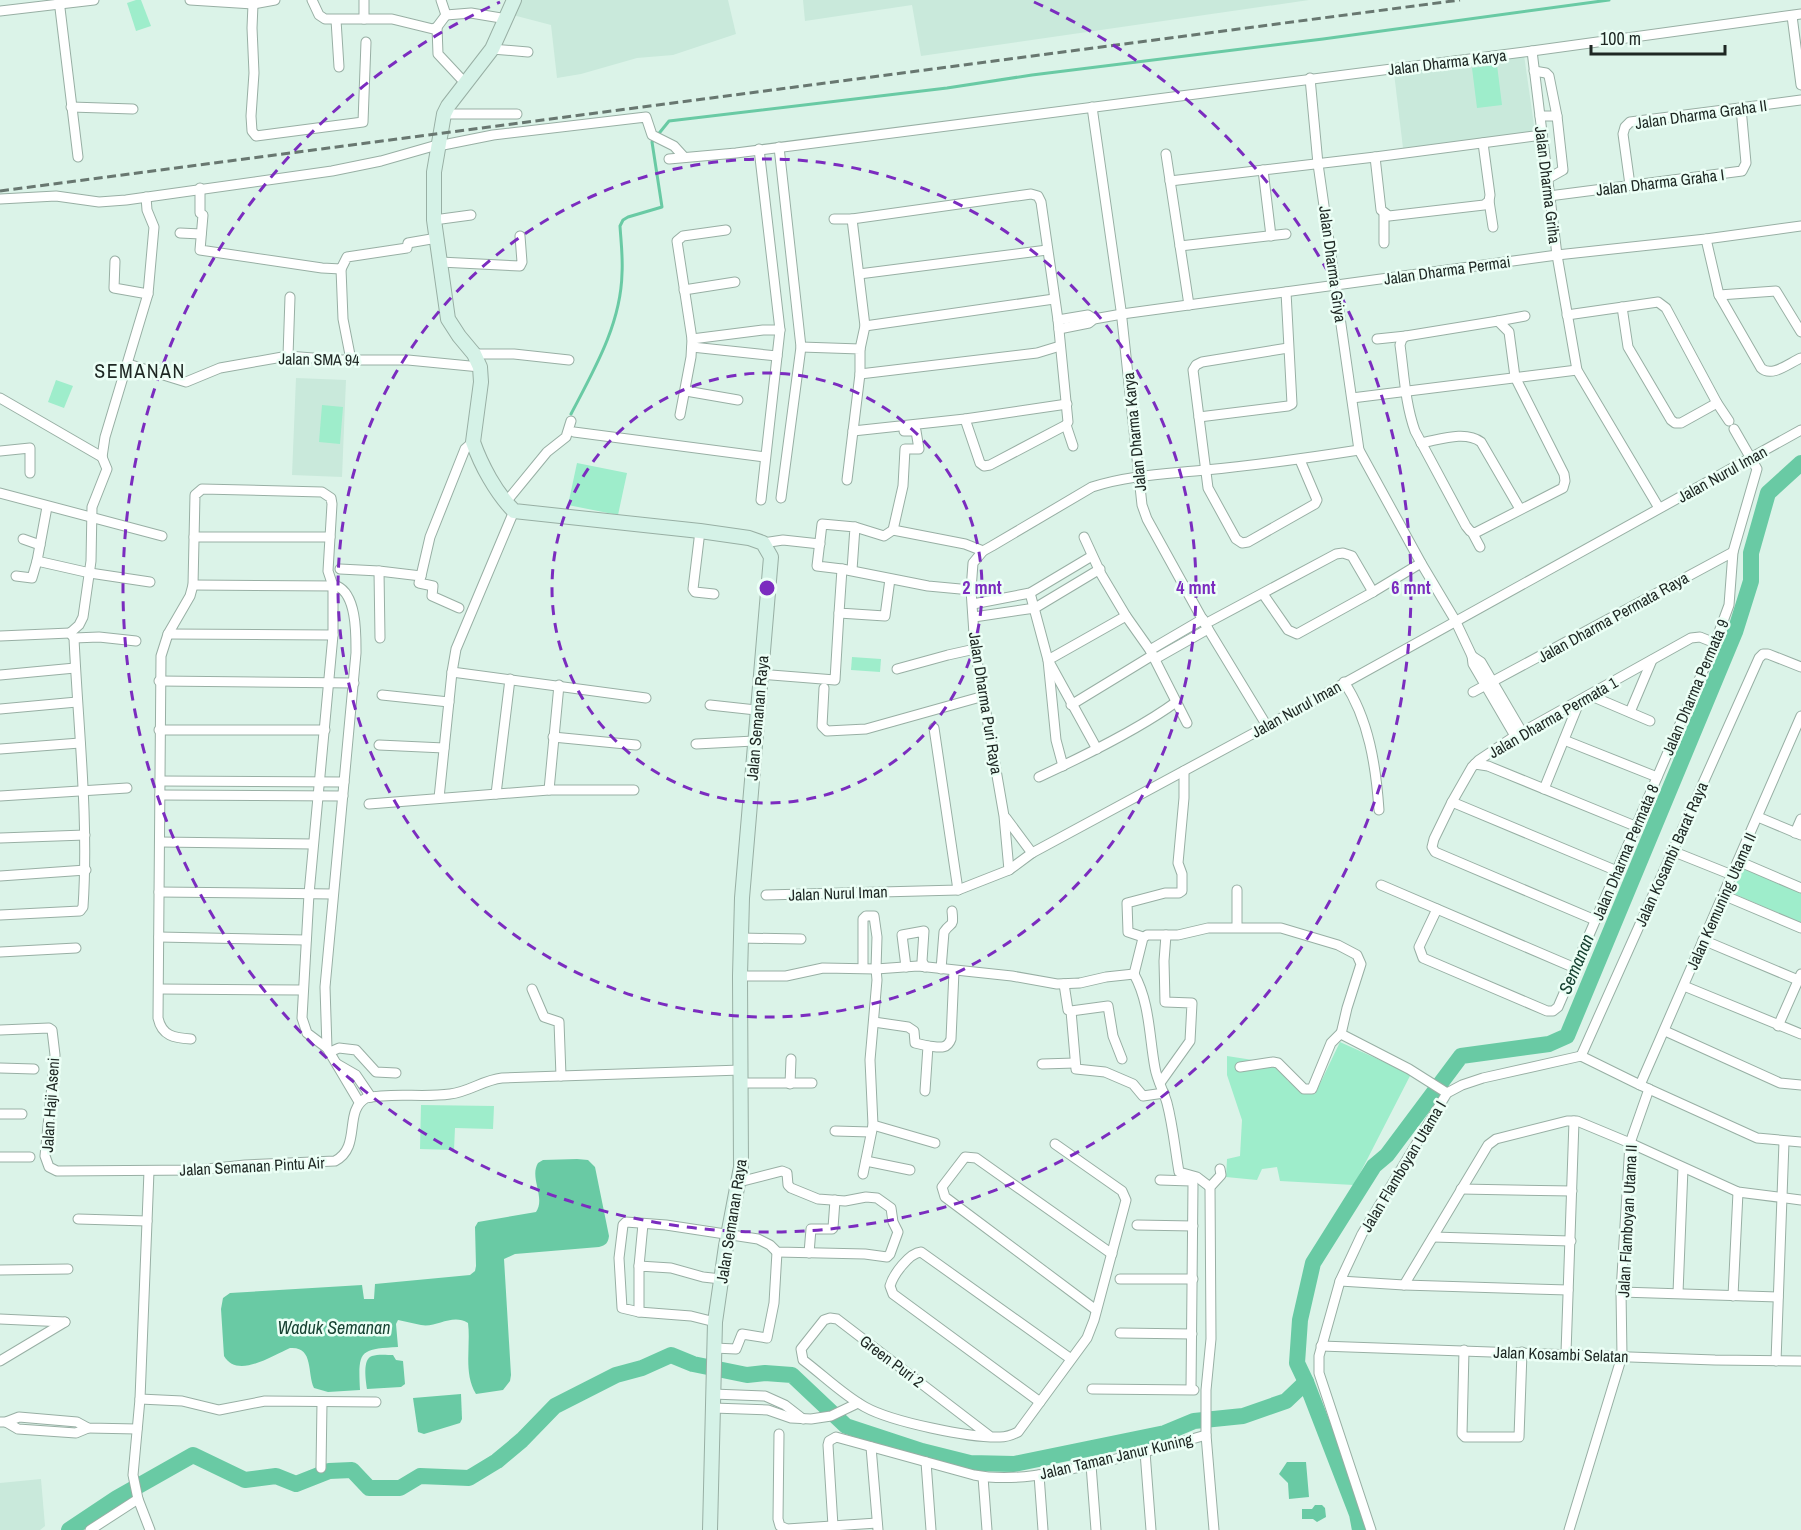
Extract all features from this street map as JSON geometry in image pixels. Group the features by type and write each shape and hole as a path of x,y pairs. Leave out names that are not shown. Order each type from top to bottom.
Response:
{"street":[{"path":"0,11 59,2 94,0"},
{"path":"190,0 253,4 275,0"},
{"path":"312,0 319,15 325,19 392,19 433,29 446,15 471,13 507,19"},
{"path":"364,0 364,19"},
{"path":"441,0 446,15"},
{"path":"514,0 492,49 444,114 434,172 434,220 448,319 477,360 481,382 473,442 491,479 510,506 750,538 763,543 783,540 820,544"},
{"path":"59,2 78,157"},
{"path":"253,4 254,73 251,116 253,134 263,136 363,123 366,42"},
{"path":"1797,15 1801,85"},
{"name":"Jalan Dharma Karya","path":"669,159 779,147 1310,78 1532,53 1797,15"},
{"path":"336,20 339,67"},
{"path":"437,27 438,54 466,84"},
{"path":"492,49 528,52"},
{"name":"Jalan Dharma Griha","path":"1532,53 1557,255 1577,370"},
{"path":"1534,72 1546,73 1549,76 1564,168 1562,172 1547,179"},
{"name":"Jalan Dharma Griya","path":"1310,78 1318,164 1359,450"},
{"name":"Jalan Dharma Graha II","path":"1630,185 1623,134 1630,122 1801,100"},
{"path":"71,107 133,109"},
{"name":"Jalan Dharma Karya","path":"1092,107 1122,314 1142,505 1147,519 1205,624 1267,726"},
{"name":"Jalan Dharma Graha I","path":"1549,196 1742,171 1746,163 1741,108"},
{"path":"444,114 517,114"},
{"path":"1540,116 1557,116"},
{"path":"0,199 56,196 99,202 146,197 332,171 381,161 439,145 493,135 646,117 655,136 674,146 684,157"},
{"path":"1170,181 1542,135"},
{"path":"1483,143 1493,227"},
{"path":"779,147 801,347 781,498"},
{"path":"759,149 780,330 761,500"},
{"path":"1166,154 1189,305"},
{"path":"1376,157 1381,210 1384,214 1384,243"},
{"path":"1263,170 1271,236"},
{"path":"200,188 200,213 203,215 200,250 322,268 341,268"},
{"path":"834,219 852,219 1031,194 1038,196 1041,202 1059,324 1067,404 1068,422 1066,425 1073,446"},
{"path":"0,915 80,911 83,907 86,870 84,791 72,635 83,617 93,537 91,517 94,499 107,469 102,457 105,437 148,294 154,227 147,210 146,197"},
{"path":"1384,214 1389,216 1484,205 1490,201"},
{"path":"434,220 471,215"},
{"path":"847,480 860,374 860,349 865,326 852,219"},
{"name":"Jalan Dharma Permai","path":"1059,324 1088,315 1094,319 1557,255 1801,226"},
{"path":"680,415 686,392 692,343 677,241 683,236 726,230"},
{"path":"180,233 201,234"},
{"path":"1179,246 1286,234"},
{"path":"440,262 519,266 522,262 520,236"},
{"path":"351,360 343,320 341,268 347,257 407,248 408,243 436,238"},
{"path":"1706,239 1719,295 1763,370 1771,372 1801,358"},
{"path":"859,274 1047,250"},
{"path":"116,261 114,288 148,294"},
{"path":"684,290 735,282"},
{"path":"1719,295 1776,291 1801,332"},
{"path":"1199,417 1291,405 1293,399 1287,348 1286,292"},
{"path":"288,356 290,297"},
{"path":"865,326 1054,299"},
{"path":"1567,315 1658,302 1666,308 1717,403 1750,458"},
{"path":"1622,307 1628,347 1671,420 1681,423 1717,403"},
{"path":"1377,339 1525,315"},
{"path":"1472,532 1480,532 1563,488 1565,481 1564,474 1515,377 1509,332 1498,321"},
{"path":"692,343 763,330 780,330"},
{"path":"1406,336 1400,345 1410,418 1466,526 1480,547"},
{"path":"692,343 777,356"},
{"path":"860,374 1038,353 1060,346"},
{"path":"801,347 860,349"},
{"path":"1287,348 1202,362 1193,370 1205,470 1211,496 1236,539 1242,543 1248,542 1315,504 1316,494 1300,460"},
{"name":"Jalan SMA 94","path":"128,364 186,382 220,368 288,356 351,360 477,360 514,354 569,360"},
{"path":"1353,398 1577,370 1659,508"},
{"path":"686,392 738,400"},
{"path":"0,398 102,457"},
{"path":"853,431 965,419 1067,404"},
{"path":"965,419 980,463 984,466 1066,425"},
{"path":"439,798 456,649 510,506 547,453 566,437 571,421"},
{"path":"897,426 899,432 916,431 919,449 905,449 903,486 893,530 884,536 855,527 822,524 818,567 847,570 942,588 971,590"},
{"name":"Jalan Nurul Iman","path":"766,896 958,890 1009,870 1032,853 1267,726 1801,430"},
{"path":"574,432 765,458"},
{"path":"1421,443 1466,436 1475,437 1481,442 1520,509"},
{"path":"459,608 432,596 433,586 419,583 430,537 465,450 473,442"},
{"path":"0,451 30,448 30,473"},
{"path":"893,530 965,544 983,551 1092,487 1138,476 1300,460 1359,450 1455,620 1472,656 1473,664 1490,684 1518,734"},
{"name":"Jalan Dharma Permata 9","path":"1658,777 1729,605 1733,552 1749,493 1756,478 1757,469 1750,458"},
{"path":"190,1039 168,1036 160,1025 159,681 161,652 168,634 190,596 193,585 195,495 202,489 322,492 331,498 328,571 333,586 333,634 309,894 302,990 303,1024 310,1036 329,1050 358,1102 371,1097 448,1095 493,1079 561,1076 741,1077 790,1084 812,1083"},
{"path":"0,493 162,536"},
{"path":"16,576 32,578 47,507"},
{"path":"760,674 835,680 839,613 855,527"},
{"path":"700,531 693,589 696,592 714,594"},
{"path":"194,537 330,537"},
{"path":"1084,537 1092,556 1126,616 1153,655 1187,723"},
{"path":"23,539 40,545"},
{"name":"Jalan Semanan Raya","path":"710,1530 716,1322 728,1234 739,1182 742,1135 740,938 756,710 771,567 771,557 763,543"},
{"name":"Jalan Dharma Puri Raya","path":"983,551 972,567 971,590 975,650 1004,816 1009,870"},
{"name":"Jalan Dharma Permata Raya","path":"1473,693 1733,552"},
{"path":"1071,705 1205,624 1334,554 1352,556 1373,592"},
{"path":"973,604 1030,593 1092,556"},
{"path":"37,561 90,573 150,582"},
{"path":"1263,594 1288,630 1296,634 1421,563"},
{"path":"340,569 421,576"},
{"path":"974,617 1035,608 1100,569"},
{"path":"379,571 380,638"},
{"path":"839,613 885,616 890,579"},
{"path":"193,585 333,586 342,588 346,592 355,620 354,682 325,987 329,1050"},
{"path":"1030,593 1048,660 1056,740 1063,766"},
{"path":"1048,660 1126,616"},
{"path":"168,634 333,634"},
{"path":"0,636 72,635 136,641"},
{"name":"Jalan Dharma Permata 1","path":"1595,920 1435,852 1432,847 1452,802 1475,764 1518,734 1691,638 1700,637 1715,643"},
{"path":"897,669 975,650"},
{"name":"Jalan Kosambi Barat Raya","path":"1581,1056 1759,658 1763,654 1768,654 1801,667"},
{"path":"1048,660 1097,748"},
{"path":"1630,712 1652,660"},
{"path":"0,675 75,668"},
{"path":"452,672 646,698"},
{"path":"496,794 510,679"},
{"path":"159,681 354,682"},
{"path":"1344,682 1355,701 1370,747 1376,776 1379,810"},
{"path":"549,790 559,685"},
{"path":"824,688 822,726 827,731 866,729 984,696"},
{"path":"382,695 449,702"},
{"path":"1544,789 1564,740 1585,698 1630,712 1650,721"},
{"path":"0,709 77,702"},
{"path":"1039,777 1097,748 1176,702"},
{"path":"710,705 756,710"},
{"name":"Jalan Kemuning Utama II","path":"1644,1087 1703,939 1799,727 1801,716"},
{"path":"934,728 958,890"},
{"path":"159,730 325,730"},
{"path":"553,737 636,745"},
{"path":"1564,740 1658,777"},
{"path":"696,744 754,741"},
{"path":"0,749 80,743"},
{"path":"379,745 444,748"},
{"path":"1475,764 1488,766 1635,826"},
{"path":"1184,771 1178,862 1182,874 1182,891 1154,895 1126,903 1128,932 1143,937 1238,926 1281,928 1338,945 1357,955 1361,964 1341,1033 1330,1043 1312,1089 1304,1089 1278,1063 1240,1067"},
{"name":"Jalan Dharma Permata 8","path":"1437,909 1419,947 1423,958 1547,1011 1558,1008 1658,777"},
{"path":"160,781 344,782"},
{"path":"0,796 127,788"},
{"path":"369,804 549,790 634,790"},
{"path":"160,795 343,796"},
{"path":"1452,802 1617,872"},
{"name":"Jalan Dharma Puri Raya","path":"1004,816 1032,853"},
{"path":"1758,817 1798,834 1801,819"},
{"path":"0,838 85,835"},
{"path":"160,842 313,844"},
{"path":"1672,850 1732,876"},
{"path":"1738,861 1801,888"},
{"path":"0,876 86,870"},
{"path":"1381,885 1575,968"},
{"path":"1237,890 1238,926"},
{"path":"159,892 333,894"},
{"path":"1723,895 1801,928"},
{"path":"941,969 944,932 953,922 952,911"},
{"path":"863,968 863,919 871,915 874,916 877,928 877,980 869,1078 872,1129 863,1174"},
{"path":"906,967 902,935 916,931 926,932 922,961 925,967"},
{"path":"1160,1083 1190,1041 1192,1003 1165,1002 1166,935"},
{"path":"159,937 306,940"},
{"path":"1143,937 1134,974 1149,1019 1155,1071 1172,1121 1179,1172 1197,1178 1210,1187"},
{"path":"740,938 801,939"},
{"path":"1703,939 1800,977 1778,1026"},
{"path":"0,952 76,948"},
{"path":"740,976 786,976 824,968 925,967 1065,984 1134,974"},
{"path":"874,1022 908,1027 914,1031 915,1043 928,1047 948,1046 951,1039 954,971"},
{"path":"1065,984 1068,1010 1071,1011 1076,1069 1105,1072 1133,1084 1143,1096 1164,1093"},
{"path":"1684,986 1801,1034"},
{"path":"159,989 302,990"},
{"path":"532,989 544,1017 559,1022 561,1076"},
{"path":"1071,1011 1108,1006 1113,1036 1122,1059"},
{"name":"Jalan Haji Aseni","path":"0,1030 49,1028 52,1030 55,1055 45,1156 52,1170 149,1171"},
{"path":"1665,1031 1780,1083 1801,1085"},
{"path":"1341,1033 1409,1069 1446,1092"},
{"path":"925,1091 928,1047"},
{"path":"329,1050 339,1048 356,1050 376,1072 396,1073"},
{"path":"1581,1056 1757,1138 1801,1142"},
{"name":"Jalan Flamboyan Utama I","path":"1371,1530 1319,1373 1321,1346 1340,1281 1362,1234 1446,1092 1462,1084 1483,1078 1581,1056"},
{"path":"790,1084 791,1059"},
{"path":"1042,1064 1075,1063"},
{"path":"337,1064 356,1075 371,1097"},
{"path":"0,1068 34,1069"},
{"name":"Jalan Flamboyan Utama II","path":"1569,1530 1622,1356 1622,1292 1630,1143 1644,1087"},
{"name":"Jalan Semanan Pintu Air","path":"149,1171 335,1161 346,1153 350,1144 355,1108 358,1102"},
{"path":"0,1114 21,1114"},
{"path":"1566,1353 1574,1120"},
{"path":"1404,1286 1488,1144 1492,1141 1574,1120 1738,1192 1801,1200"},
{"path":"835,1131 872,1129 935,1143"},
{"path":"1776,1361 1784,1142"},
{"path":"713,1394 754,1409 768,1410 791,1418 820,1419 858,1403 904,1421 991,1437 1007,1437 1018,1432 1088,1338 1126,1203 1126,1196 1122,1191 1055,1144"},
{"path":"0,1157 30,1157"},
{"path":"1096,1310 945,1197 942,1187 965,1157 973,1157 1112,1254"},
{"path":"866,1161 910,1170"},
{"path":"1678,1293 1683,1168"},
{"path":"1214,1530 1206,1390 1211,1339 1210,1187 1221,1175 1220,1169"},
{"path":"149,1171 140,1399 133,1476 138,1499 150,1530"},
{"path":"716,1322 691,1316 625,1310 621,1306 619,1258 623,1225 626,1222 666,1225 758,1239 770,1245 777,1252 889,1256 898,1232 891,1208 877,1198 818,1199 790,1188 785,1172 739,1182"},
{"path":"1160,1180 1192,1182 1191,1389"},
{"path":"1461,1189 1572,1191"},
{"path":"1733,1296 1738,1192"},
{"path":"809,1253 811,1229 833,1228 835,1200"},
{"path":"78,1219 147,1221"},
{"path":"639,1312 639,1266 643,1224"},
{"path":"1137,1225 1193,1226"},
{"path":"1433,1237 1570,1241"},
{"path":"714,1348 736,1349 742,1334 767,1338 774,1303 777,1252"},
{"path":"1040,1402 893,1294 890,1286 893,1279 911,1256 917,1252 925,1254 1071,1359"},
{"path":"639,1266 671,1268 703,1277 721,1279"},
{"path":"0,1270 68,1269"},
{"path":"1120,1279 1193,1279"},
{"path":"1340,1281 1404,1286 1568,1290"},
{"path":"1622,1292 1778,1297"},
{"path":"0,1319 65,1322 0,1361"},
{"name":"Green Puri 2","path":"858,1403 803,1360 800,1353 802,1346 824,1320 837,1319 991,1437"},
{"path":"1120,1333 1192,1334"},
{"name":"Jalan Kosambi Selatan","path":"1321,1346 1801,1361"},
{"path":"1464,1350 1462,1434 1465,1437 1519,1437 1522,1352"},
{"path":"1092,1389 1206,1390"},
{"path":"713,1394 754,1395 776,1400 803,1419"},
{"path":"754,1395 754,1409"},
{"path":"140,1399 182,1401 219,1410 265,1401 376,1402"},
{"path":"321,1468 322,1403"},
{"path":"3,1422 29,1418 77,1422 88,1428 137,1429"},
{"name":"Jalan Taman Janur Kuning","path":"833,1526 829,1441 836,1437 983,1477 1039,1475 1145,1452 1207,1432"},
{"path":"779,1434 778,1519 780,1526 787,1529 877,1526 871,1447"},
{"path":"1145,1452 1151,1530"},
{"path":"926,1462 931,1530"},
{"path":"1091,1464 1096,1530"},
{"path":"1039,1475 1043,1530"},
{"path":"983,1477 987,1530"},
{"path":"90,1530 138,1499"}],"shaded area":[{"path":"141,0 151,26 136,31 127,3"},
{"path":"513,0 728,0 736,34 673,55 637,58 581,74 557,78 551,25 509,14"},
{"path":"803,0 1309,0 921,56 912,5 805,21"},
{"path":"1524,55 1535,132 1403,148 1394,73"},
{"path":"1497,65 1502,105 1477,108 1472,68"},
{"path":"296,378 346,380 342,477 292,475"},
{"path":"56,380 73,386 64,408 48,402"},
{"path":"322,405 343,407 340,444 319,442"},
{"path":"577,463 627,473 618,515 568,505"},
{"path":"852,657 881,659 880,672 851,670"},
{"path":"1743,868 1801,893 1801,923 1732,893"},
{"path":"1340,1042 1411,1074 1354,1185 1280,1181 1277,1167 1262,1169 1257,1180 1226,1177 1227,1159 1240,1156 1242,1120 1227,1075 1227,1056 1278,1064 1288,1081 1315,1094"},
{"path":"421,1105 494,1106 493,1129 455,1128 454,1150 420,1149"},
{"path":"41,1479 45,1526 40,1530 0,1530 0,1483"}],"water":[{"name":"Waduk Semanan","path":"543,1160 588,1160 595,1167 608,1240 599,1247 515,1254 504,1259 511,1375 510,1381 503,1390 476,1394 470,1377 468,1323 462,1320 421,1325 398,1320 396,1324 398,1347 368,1351 361,1360 360,1390 328,1392 314,1388 306,1356 298,1349 290,1348 246,1366 230,1363 224,1356 221,1309 223,1298 230,1293 362,1285 364,1299 374,1299 375,1284 470,1275 475,1271 476,1266 475,1227 478,1222 536,1212 539,1206 535,1175 538,1163"},
{"path":"377,1355 393,1355 396,1360 403,1361 405,1384 401,1387 367,1389 365,1371 369,1358"},
{"path":"461,1394 462,1419 460,1423 424,1434 418,1432 413,1398"},
{"path":"1287,1462 1306,1462 1309,1497 1289,1499 1288,1483 1279,1474"},
{"path":"1315,1505 1322,1505 1325,1508 1326,1517 1317,1522 1313,1519 1302,1519 1302,1509 1312,1509"}],"waterway":[{"path":"571,414 605,346 617,310 622,267 620,226 628,217 662,207 652,142 669,121 947,88 1609,0"},
{"name":"Semanan","path":"1306,1382 1297,1363 1300,1320 1313,1263 1374,1166 1387,1155 1461,1056 1549,1044 1567,1036 1735,632 1751,581 1751,553 1768,493 1801,463"},
{"path":"69,1530 117,1498 193,1455 245,1480 276,1476 296,1484 329,1471 352,1470 369,1488 400,1488 420,1476 469,1478 497,1461 522,1440 555,1406 616,1375 642,1368 671,1355 693,1364 747,1375 765,1373 792,1375 846,1426 922,1451 970,1463 1014,1464 1165,1433 1194,1421 1243,1416 1286,1401 1306,1382 1357,1514 1360,1530"}],"railway":[{"path":"0,191 1460,0"}],"district":[{"name":"SEMANAN","path":"140,370"}]}
